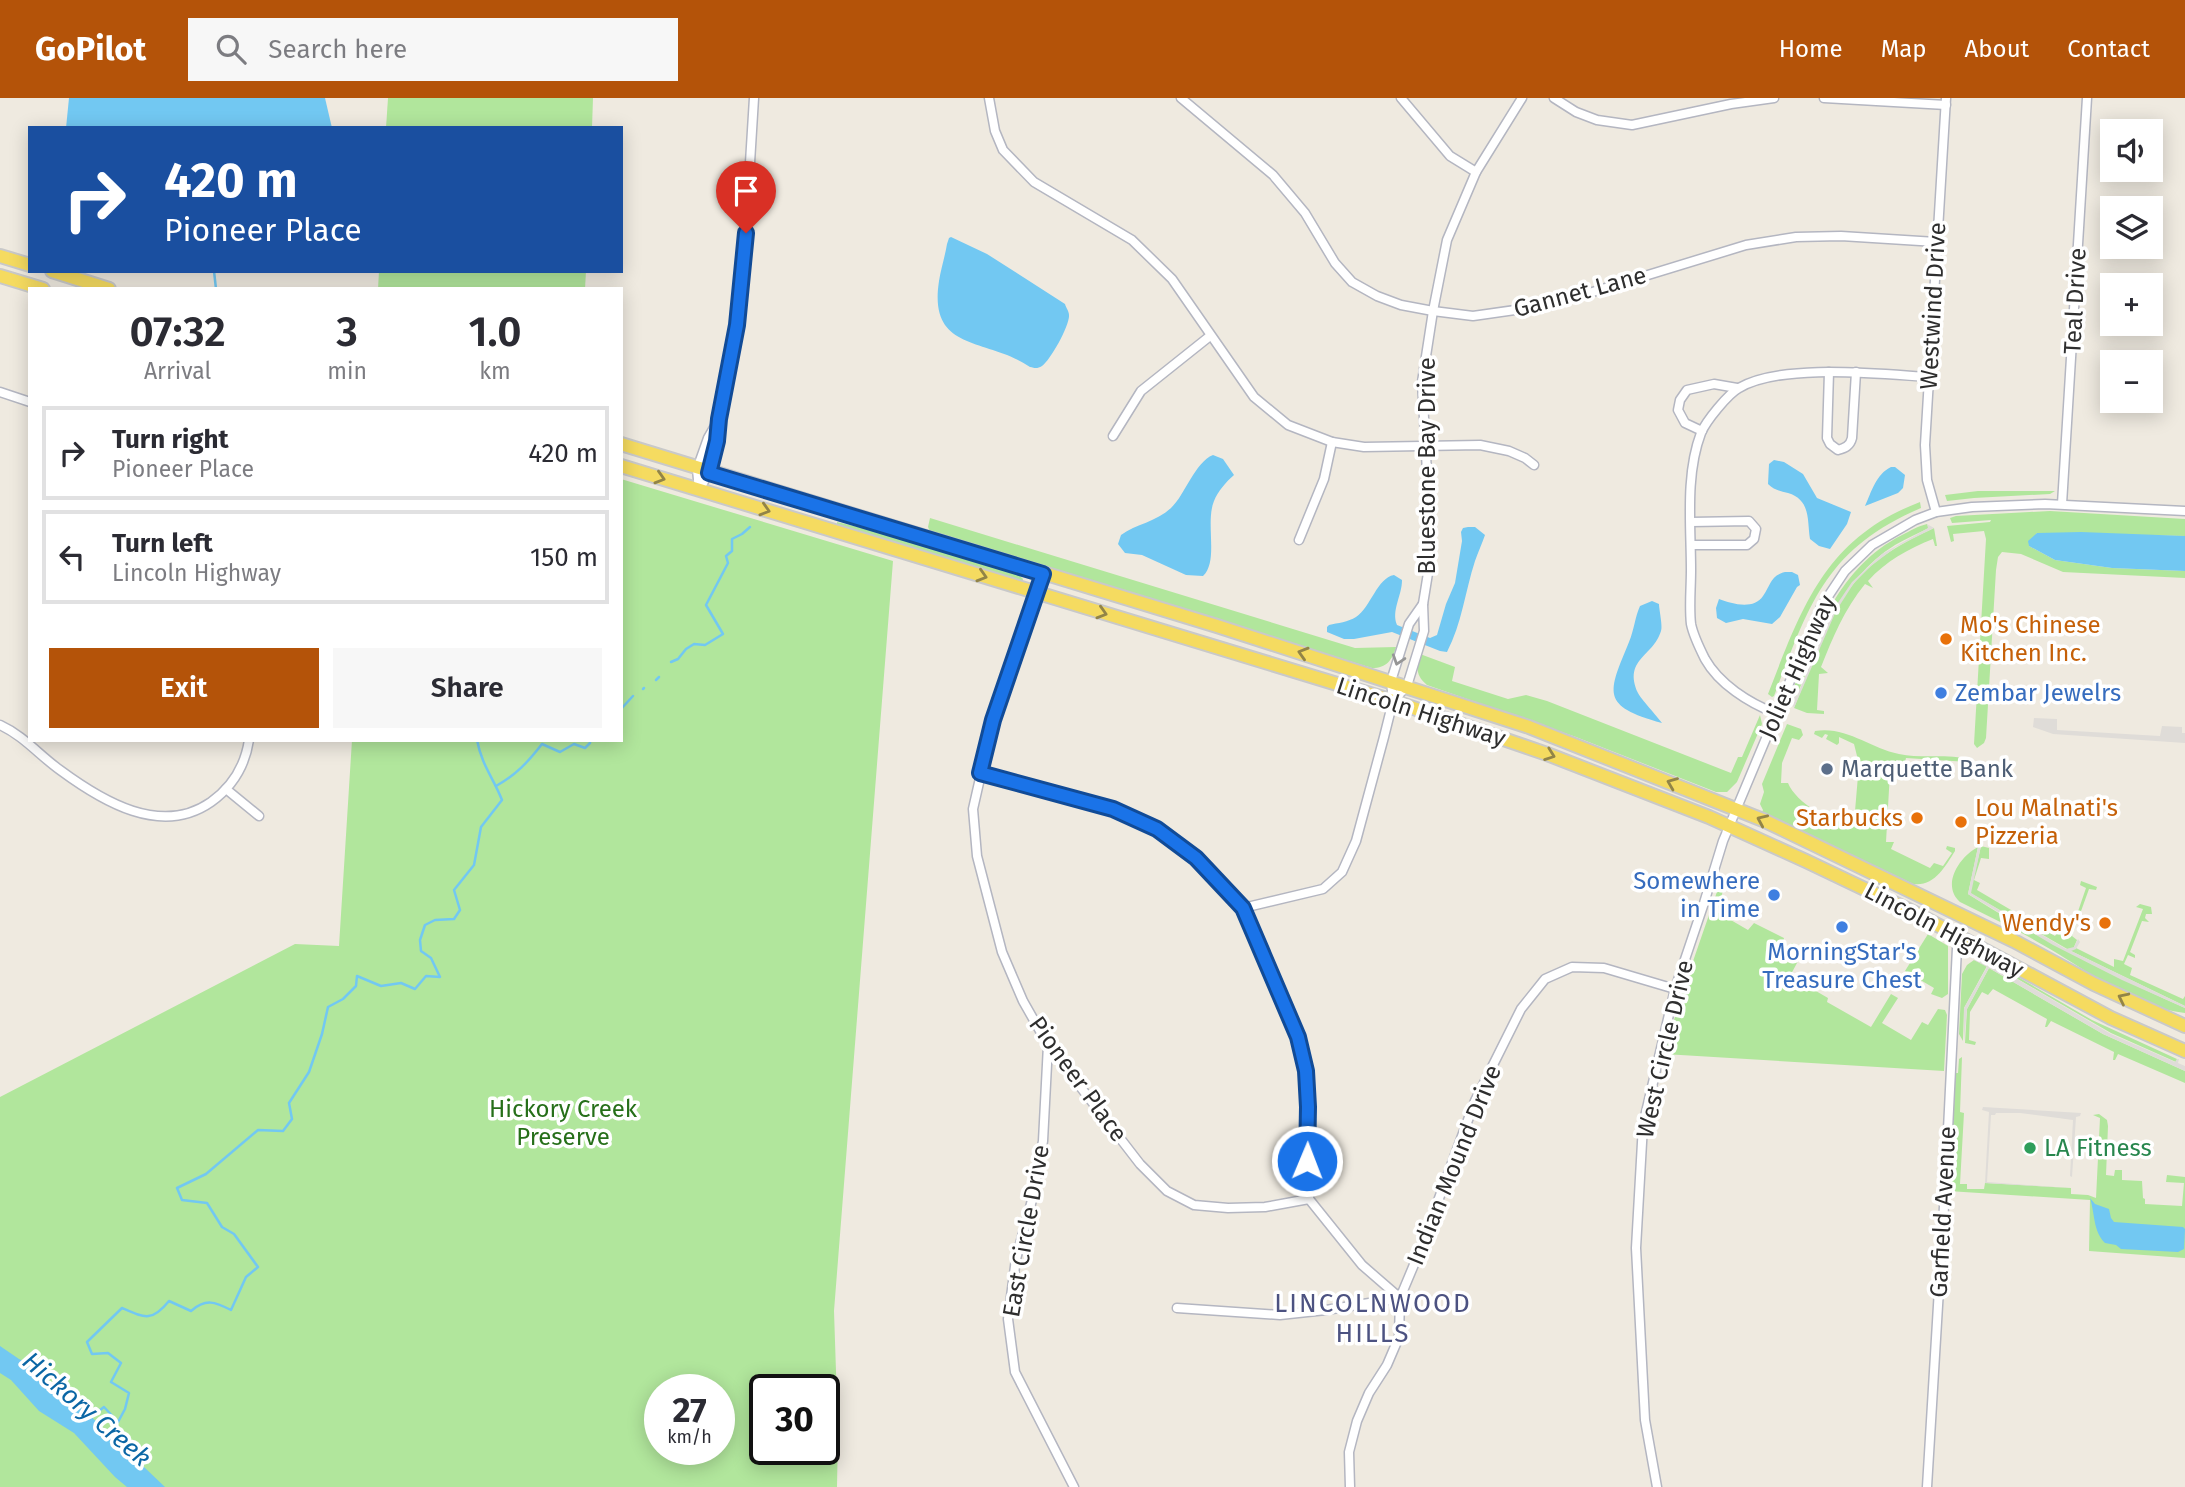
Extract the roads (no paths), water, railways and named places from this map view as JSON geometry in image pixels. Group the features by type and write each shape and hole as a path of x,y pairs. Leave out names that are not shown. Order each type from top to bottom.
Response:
{"main road":[{"path":"0,256 28,264"},
{"path":"58,273 102,287"},
{"path":"0,275 37,287"},
{"name":"Lincoln Highway","path":"623,445 1408,686 1529,727 1736,808 1868,869 2094,984 2185,1026"},
{"name":"Lincoln Highway","path":"623,467 1393,701 1612,778 1879,895 2111,1018 2185,1051"}],"street":[{"path":"699,490 708,438 719,419 741,299 754,98"},
{"path":"989,98 995,131 1003,150 1034,182 1132,240 1172,279 1254,397 1288,425 1332,442 1364,447 1480,445 1509,451 1534,465"},
{"name":"Gannet Lane","path":"1181,98 1273,175 1305,213 1335,263 1352,282 1401,305 1433,312 1473,316 1550,305 1746,244 1796,237 1841,236 1936,242"},
{"path":"1401,98 1450,156 1476,172"},
{"name":"Bluestone Bay Drive","path":"1393,701 1408,686 1424,634 1423,604 1430,547 1422,382 1447,240 1476,172 1522,98"},
{"path":"1554,98 1597,120 1632,125 1731,104 1774,98"},
{"path":"1824,98 1946,102"},
{"name":"Teal Drive","path":"2062,505 2087,98"},
{"name":"Westwind Drive","path":"1936,512 1927,480 1925,445 1946,102"},
{"path":"1113,436 1141,391 1210,336"},
{"path":"1775,713 1755,705 1732,690 1706,660 1691,625 1692,471 1702,431 1717,409 1737,388 1760,380 1829,372 1929,377"},
{"path":"1829,372 1827,438 1832,447 1838,450 1851,443 1856,372"},
{"path":"1702,431 1685,423 1678,410 1680,400 1687,390 1714,384 1737,388"},
{"path":"0,392 28,401"},
{"path":"1299,540 1324,479 1332,442"},
{"name":"Joliet Highway","path":"1728,827 1821,607 1845,571 1883,538 1936,512 1972,507 2062,505 2185,511"},
{"path":"1691,522 1749,521 1756,529 1754,539 1747,545 1691,545"},
{"name":"Pioneer Place","path":"1043,574 993,720 973,809 978,856 1002,952 1023,1001 1048,1045 1140,1164 1167,1191 1194,1205 1228,1208 1265,1207 1309,1199"},
{"name":"Bluestone Bay Drive","path":"1393,701 1391,681 1408,627 1423,604"},
{"path":"1243,908 1323,889 1342,872 1356,841 1393,701"},
{"path":"0,726 23,738 59,769 110,801 142,814 170,817 208,804 226,789 242,765 248,742"},
{"path":"980,773 1113,809 1157,829 1196,858 1243,908 1298,1037 1306,1071 1309,1199 1363,1265 1400,1298"},
{"path":"226,789 259,816"},
{"name":"West Circle Drive","path":"1657,1487 1645,1420 1636,1248 1643,1125 1675,989 1728,827"},
{"name":"Garfield Avenue","path":"1927,1487 1957,948 1962,939"},
{"name":"Indian Mound Drive","path":"1350,1487 1349,1452 1357,1420 1399,1337 1400,1298 1475,1101 1521,1009 1545,979 1572,968 1604,968 1675,989"},
{"name":"East Circle Drive","path":"1048,1045 1043,1141 1032,1200 1016,1259 1008,1319 1015,1373 1074,1487"},
{"path":"1177,1308 1280,1315 1400,1298"}],"water":[{"path":"69,98 325,98 332,126 66,126"},
{"path":"951,237 987,254 1065,304 1069,315 1066,326 1042,366 1030,367 964,340 951,332 942,321 938,304 939,281"},
{"path":"1213,455 1223,459 1234,475 1222,487 1214,501 1210,561 1203,576 1186,575 1142,555 1125,553 1118,544 1121,535 1159,517 1171,508 1195,471"},
{"path":"1774,460 1784,462 1803,474 1817,498 1851,512 1847,524 1830,549 1819,546 1810,539 1806,512 1801,500 1768,484 1769,464"},
{"path":"1891,467 1905,475 1903,488 1898,493 1865,506 1878,479"},
{"path":"1468,527 1475,527 1485,535 1447,652 1392,632 1344,639 1327,632 1329,625 1356,617 1383,581 1394,575 1402,580 1395,614 1397,625 1430,638 1437,635 1455,583 1461,532"},
{"path":"2037,533 2185,536 2185,571 2112,568 2055,560 2029,546 2028,541"},
{"path":"1785,572 1798,575 1800,585 1780,617 1772,624 1743,619 1726,623 1717,618 1719,599 1736,604 1754,603 1763,596 1774,578"},
{"path":"1652,601 1659,604 1661,629 1657,640 1637,665 1634,682 1640,696 1662,723 1628,710 1614,695 1617,674 1638,610 1640,606"},
{"path":"2090,1198 2095,1204 2109,1209 2114,1222 2183,1227 2184,1249 2178,1252 2121,1249 2105,1243 2096,1228"},
{"path":"0,1346 32,1365 59,1397 82,1408 165,1487 127,1487 115,1477 74,1433 39,1411 11,1380 0,1373"}],"waterway":[{"path":"214,273 216,287"},
{"path":"671,662 694,644 705,645 723,634 706,605 728,563 726,556 732,551 732,539 750,527"},
{"path":"656,680 659,677"},
{"path":"623,707 633,696"},
{"name":"Hickory Creek","path":"91,1417 104,1407 118,1422 125,1409 129,1393 111,1382 121,1363 108,1353 92,1354 87,1342 122,1308 148,1316 158,1312 169,1301 191,1311 206,1303 231,1310 246,1277 258,1267 234,1234 222,1227 207,1203 182,1200 177,1188 206,1174 258,1130 283,1131 292,1119 289,1103 309,1072 328,1007 343,999 356,986 357,976 381,986 401,983 415,989 426,976 440,977 431,958 421,951 420,940 425,925 435,920 454,919 460,910 454,890 474,865 481,827 502,800 477,742"},
{"path":"496,786 521,768 542,744 560,752 574,744 585,748 590,742"}],"place":[{"name":"Mo's Chinese Kitchen Inc.","path":"1946,639"},
{"name":"Zembar Jewelrs","path":"1941,693"},
{"name":"Marquette Bank","path":"1827,769"},
{"name":"Starbucks","path":"1917,818"},
{"name":"Lou Malnati's Pizzeria","path":"1961,822"},
{"name":"Somewhere in Time","path":"1774,895"},
{"name":"Wendy's","path":"2105,923"},
{"name":"MorningStar's Treasure Chest","path":"1842,927"},
{"name":"LA Fitness","path":"2030,1148"}],"district":[{"name":"LINCOLNWOOD HILLS","path":"1373,1318"}],"park label":[{"name":"Hickory Creek Preserve","path":"563,1123"}]}
